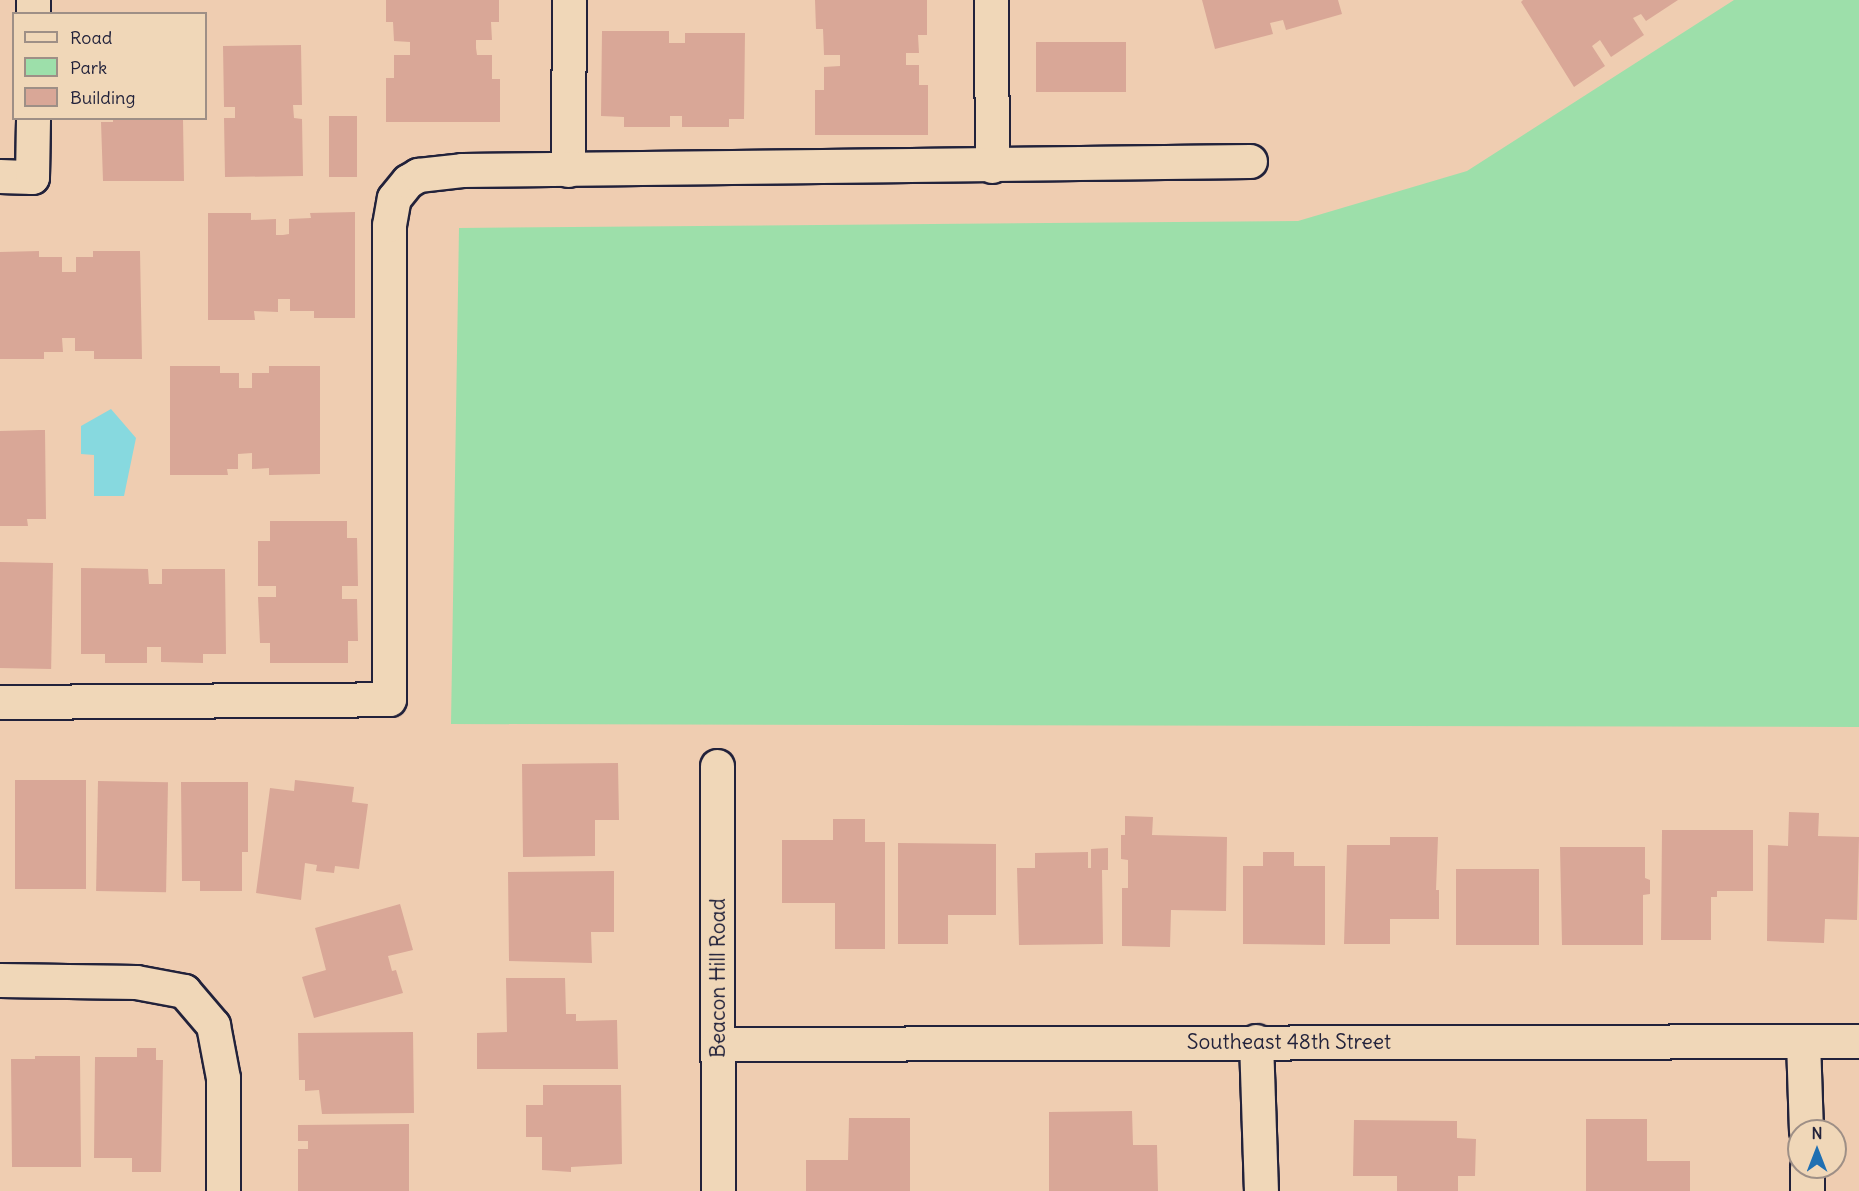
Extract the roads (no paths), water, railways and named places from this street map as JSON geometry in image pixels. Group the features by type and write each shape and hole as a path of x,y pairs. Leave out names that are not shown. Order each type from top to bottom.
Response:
{"street":[{"path":"568,170 569,0"},
{"path":"992,0 992,166"},
{"path":"0,176 32,177 33,120"},
{"path":"0,702 389,699 389,225 394,198 408,181 428,172 1250,161"},
{"name":"Beacon Hill Road","path":"717,766 718,1191"},
{"path":"0,981 136,982 184,991 213,1025 223,1078 223,1190"},
{"path":"1256,1041 1261,1191"},
{"path":"1803,1041 1806,1119"},
{"name":"Southeast 48th Street","path":"718,1044 1859,1041"}],"water":[{"path":"111,409 136,438 124,496 94,496 94,455 81,454 81,426"}]}
